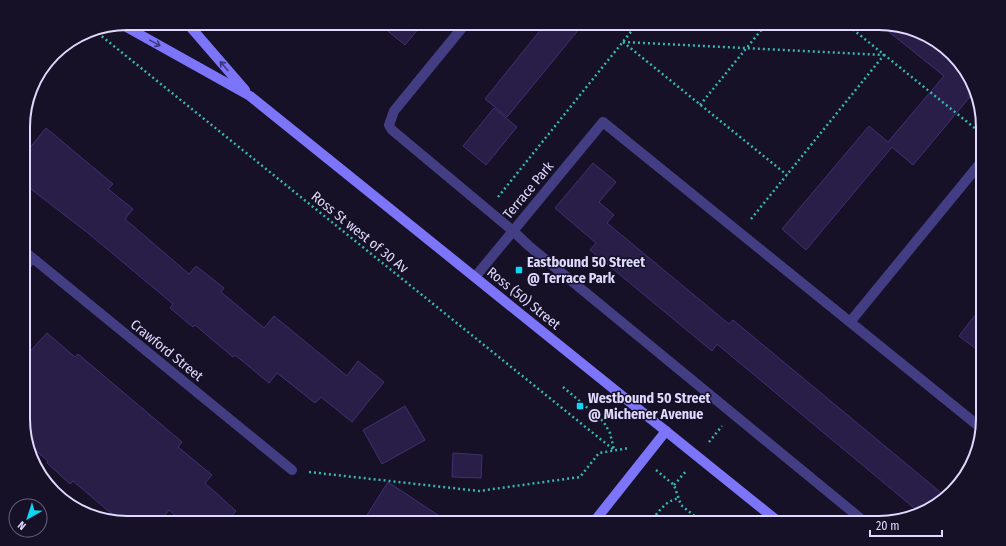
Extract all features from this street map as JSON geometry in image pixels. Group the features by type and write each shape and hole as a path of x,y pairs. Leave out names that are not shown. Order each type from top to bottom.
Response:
{"main road":[{"name":"Ross (50) Street","path":"132,30 250,96 771,516"},
{"name":"Ross (50) Street","path":"193,30 250,96"},
{"path":"599,516 666,431"}],"street":[{"path":"460,30 394,111 389,125 398,137 513,231 528,246 857,516"},
{"name":"Terrace Park","path":"475,277 603,122 740,233"},
{"path":"850,322 976,168"},
{"path":"740,233 976,424"},
{"name":"Crawford Street","path":"30,256 292,470"}],"path":[{"path":"498,196 632,30"},
{"path":"700,105 761,30"},
{"path":"854,30 976,129"},
{"name":"Ross St west of 30 Av","path":"99,34 614,450"},
{"path":"623,42 884,55"},
{"path":"623,42 787,175"},
{"path":"740,233 884,55"},
{"path":"292,470 479,491 580,477 599,453 614,450 610,433 604,421 563,387"},
{"path":"644,459 674,485 681,505 694,516"},
{"path":"656,516 665,504 679,498"}],"building":[{"path":"387,30 417,30 405,45"},
{"path":"540,30 578,30 507,117 485,99"},
{"path":"887,30 910,35 922,40 938,50 948,58 956,68 971,96 913,165 892,147 806,250 782,229 869,126 888,142 944,76"},
{"path":"494,108 517,127 486,165 463,146"},
{"path":"46,128 113,184 108,189 133,209 125,219 189,274 196,266 224,288 221,292 264,328 274,316 347,376 358,361 384,382 352,422 321,397 315,403 277,373 269,383 235,355 233,357 195,325 193,327 170,308 173,304 88,233 30,188 30,147"},
{"path":"593,163 616,182 599,202 614,215 607,223 729,324 733,320 942,493 933,500 915,509 717,344 712,351 590,250 596,243 555,208"},
{"path":"976,314 976,349 959,336"},
{"path":"47,333 75,357 78,354 182,442 178,447 212,475 205,483 236,511 231,516 176,516 169,510 164,516 112,515 73,481 70,484 35,450 30,419 30,351"},
{"path":"405,406 425,440 382,464 363,430"},
{"path":"453,453 482,455 481,478 452,477"},
{"path":"388,482 439,516 366,516"}],"place":[{"name":"Eastbound 50 Street @ Terrace Park","path":"519,270"},
{"name":"Westbound 50 Street @ Michener Avenue","path":"580,406"}]}
